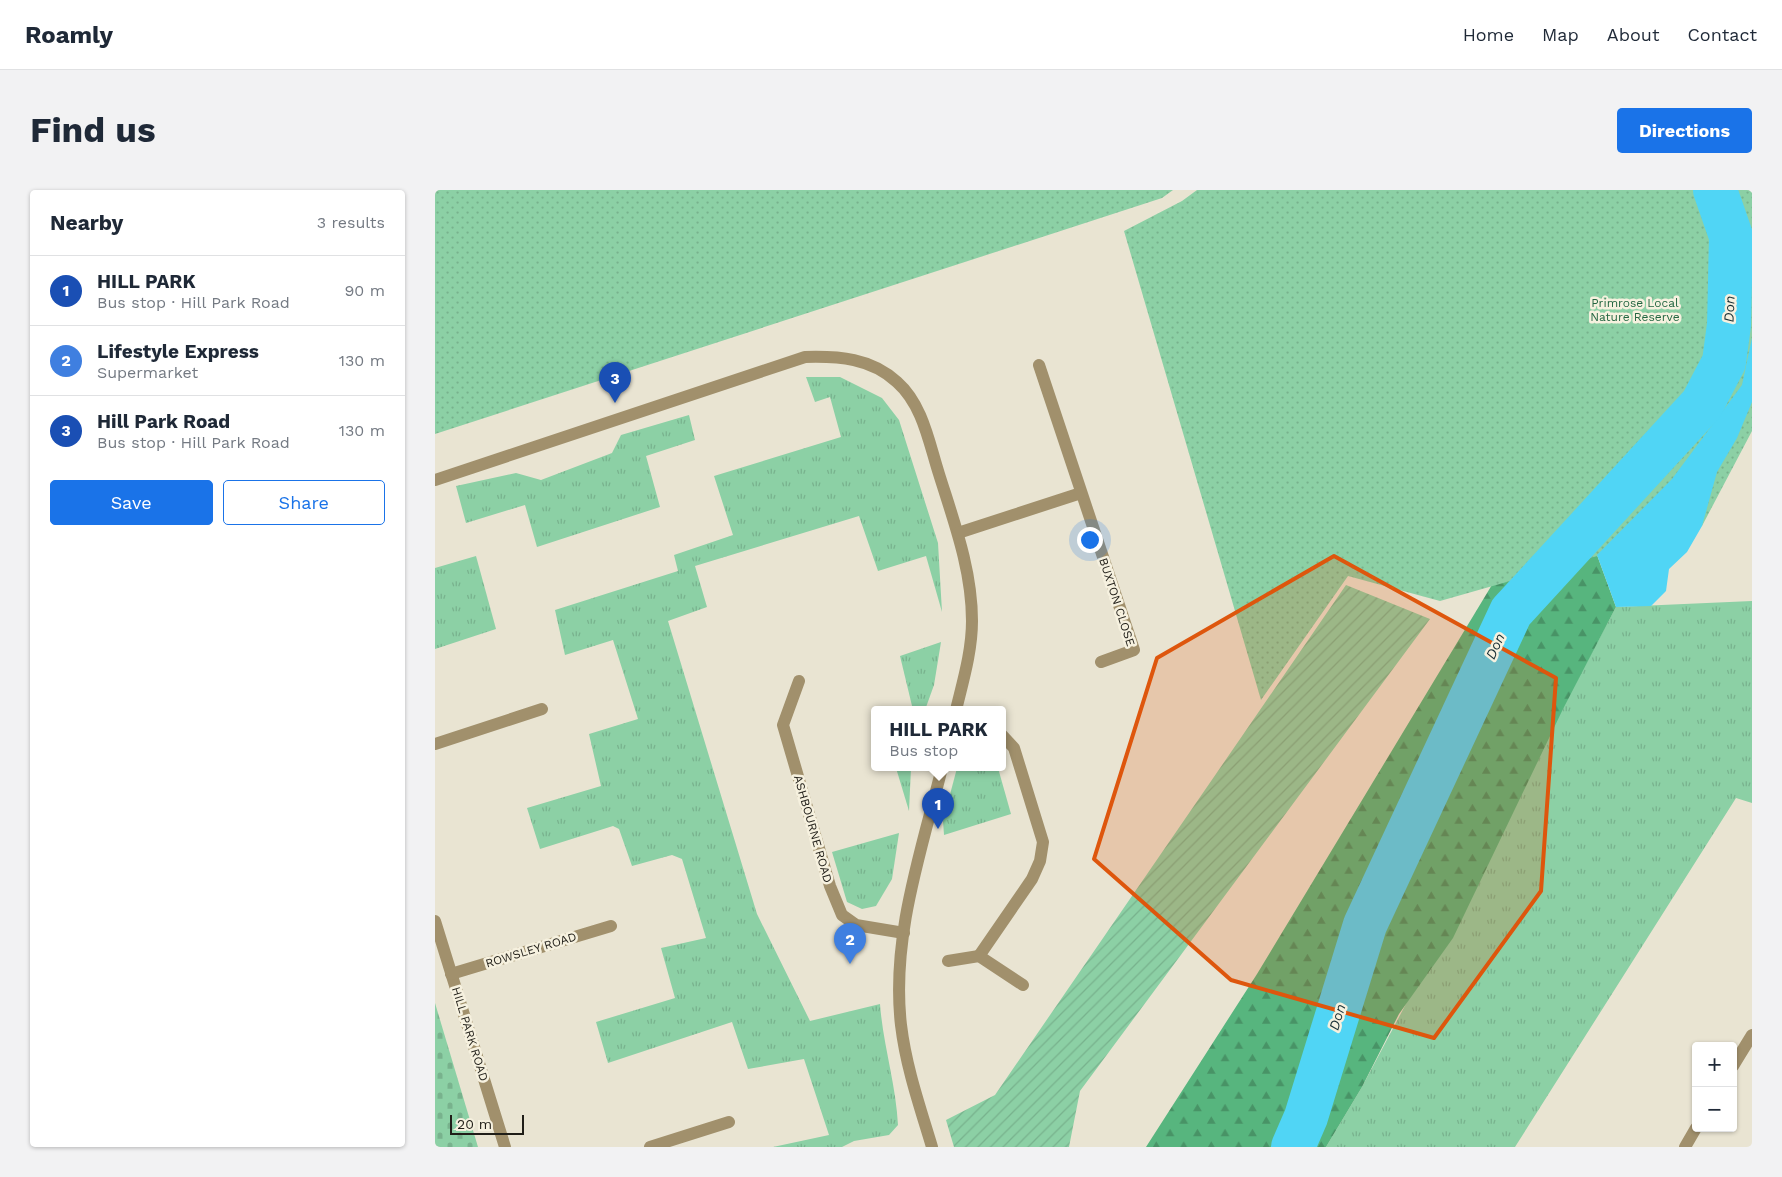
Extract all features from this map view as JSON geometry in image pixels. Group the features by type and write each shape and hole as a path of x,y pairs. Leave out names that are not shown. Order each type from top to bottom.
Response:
{"street":[{"path":"435,480 805,357 855,359 878,368 898,382 913,402 925,426 958,533 970,586 972,622 967,665 957,706"},
{"name":"BUXTON CLOSE","path":"1039,365 1134,650 1101,662"},
{"path":"958,533 1081,493"},
{"name":"ASHBOURNE ROAD","path":"799,681 783,725 830,886 842,915 856,925 904,933"},
{"path":"435,744 542,709"},
{"path":"979,956 1032,879 1040,861 1043,842 1014,748 1006,740"},
{"path":"927,1146 901,1025 899,971 906,912 941,771"},
{"name":"HILL PARK ROAD","path":"435,921 505,1147"},
{"name":"ROWSLEY ROAD","path":"451,974 611,926"},
{"path":"948,961 979,956 1023,986"},
{"path":"1737,1059 1752,1035"},
{"path":"650,1147 729,1122"},
{"path":"1685,1147 1694,1132"}],"highlighted area":[{"path":"1334,556 1556,678 1541,891 1434,1038 1231,980 1094,859 1157,658"}],"green space":[{"path":"435,190 1173,190 1162,198 435,434"},
{"path":"1197,190 1752,190 1752,431 1702,526 1440,601 1348,576 1261,700 1124,231 1182,201"},
{"name":"Primrose Local Nature Reserve","path":"1752,190 1752,338 1597,555 1616,607 1563,709 1453,938 1399,1014 1362,1087 1326,1147 1146,1147 1257,974 1565,464"},
{"path":"806,377 840,377 882,398 899,420 938,543 942,612 926,556 878,571 859,516 695,566 707,607 668,621 757,914 810,1021 880,1004 898,1125 889,1135 854,1141 842,1147 773,1147 829,1135 804,1059 748,1069 732,1022 608,1063 596,1022 675,998 661,948 706,938 682,859 672,855 632,866 619,829 613,826 540,849 527,808 601,786 589,734 638,719 613,640 565,655 555,610 678,571 674,555 733,535 714,476 841,437 830,397 815,402"},
{"path":"689,415 695,440 646,456 660,507 537,547 525,505 466,523 456,486 516,473 541,480 612,453 621,435"},
{"path":"476,556 496,629 435,649 435,568"},
{"path":"1346,585 1430,619 1080,1091 1069,1147 954,1147 946,1120 995,1095"},
{"path":"1752,601 1752,803 1736,798 1515,1147 1326,1147 1362,1087 1616,607"},
{"path":"941,642 934,685 926,706 912,706 900,656"},
{"path":"897,771 911,771 909,811"},
{"path":"956,771 999,771 1011,814 944,835 943,821"},
{"path":"899,833 892,879 876,906 862,909 847,902 832,852"},
{"path":"435,1003 478,1147 435,1147"}],"water":[{"path":"1752,338 1752,402 1737,438 1717,472 1702,526 1687,552 1669,569 1666,591 1651,606 1616,607 1597,555 1672,479 1742,385"}],"waterway":[{"name":"Don","path":"1293,1147 1306,1117 1365,925 1511,612 1702,404 1724,362 1729,325 1731,236 1715,190"}],"place":[{"name":"Hill Park Road","path":"615,403"},
{"name":"HILL PARK","path":"938,829"},
{"name":"Lifestyle Express","path":"850,964"}]}
